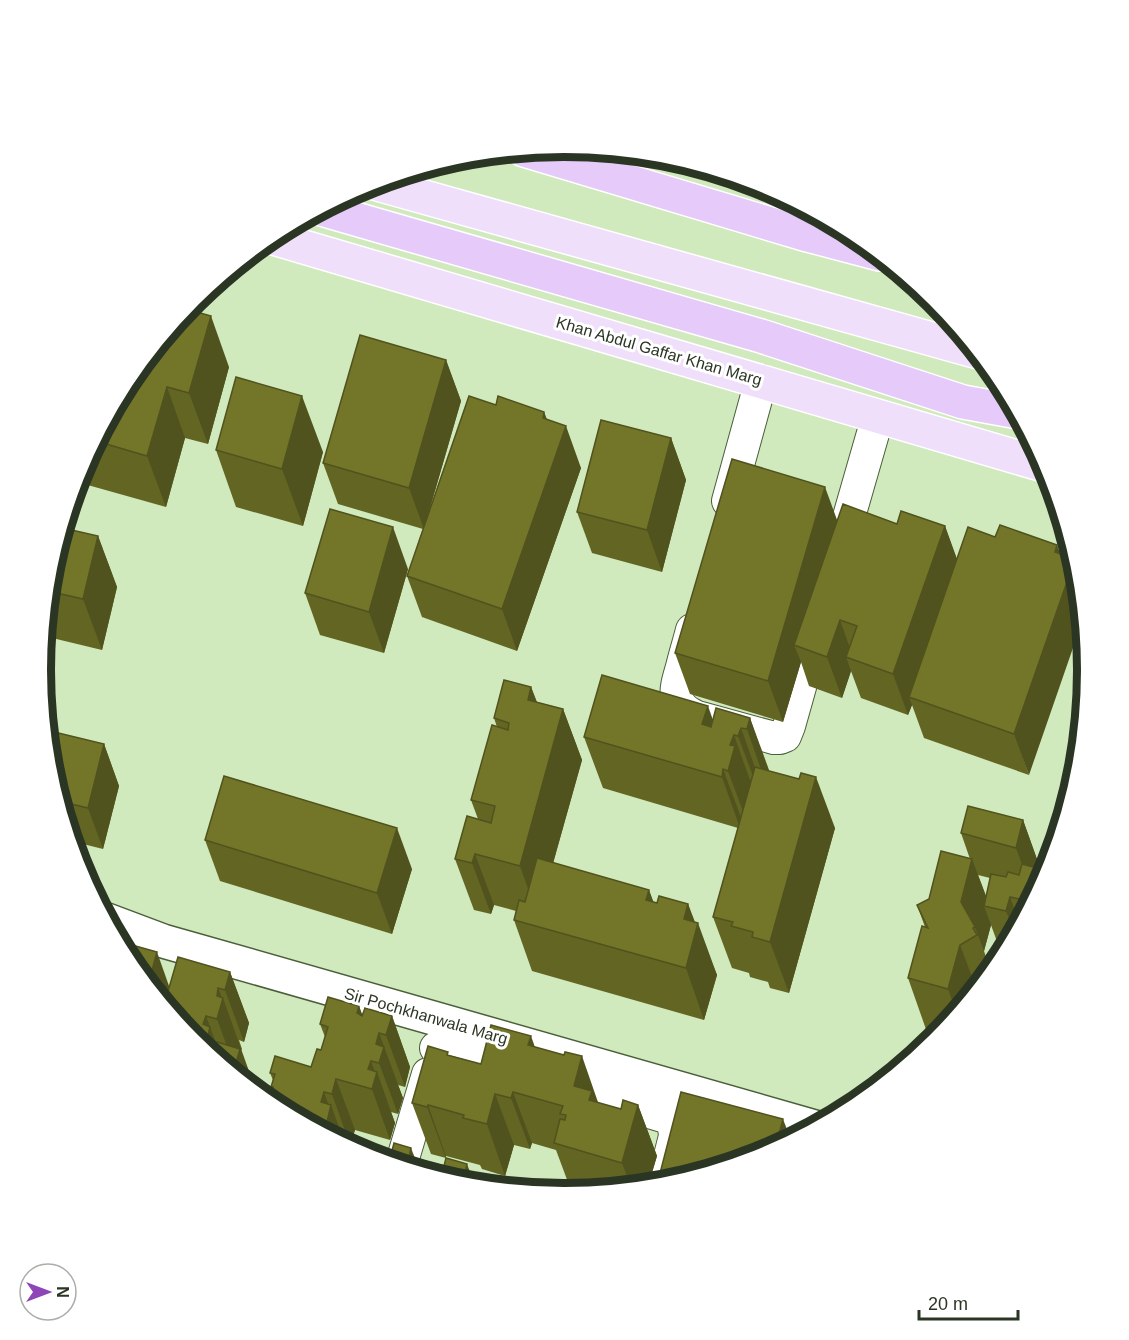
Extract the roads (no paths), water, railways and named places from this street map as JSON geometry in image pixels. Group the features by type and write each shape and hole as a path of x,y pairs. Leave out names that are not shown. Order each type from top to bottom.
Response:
{"highway":[{"path":"549,157 857,248"},
{"path":"332,212 761,336 963,402 1007,410"}],"main road":[{"path":"390,187 965,348"},
{"name":"Khan Abdul Gaffar Khan Marg","path":"283,241 1034,462"}],"street":[{"path":"720,530 761,381"},
{"path":"701,599 675,691 680,705 688,713 697,717 774,738 785,736 878,416"},
{"path":"732,484 764,494"},
{"path":"816,510 848,519"},
{"name":"Sir Pochkhanwala Marg","path":"119,924 440,1035 804,1124"},
{"path":"403,1157 440,1035 669,1119 674,1127 675,1136 666,1174"}]}
